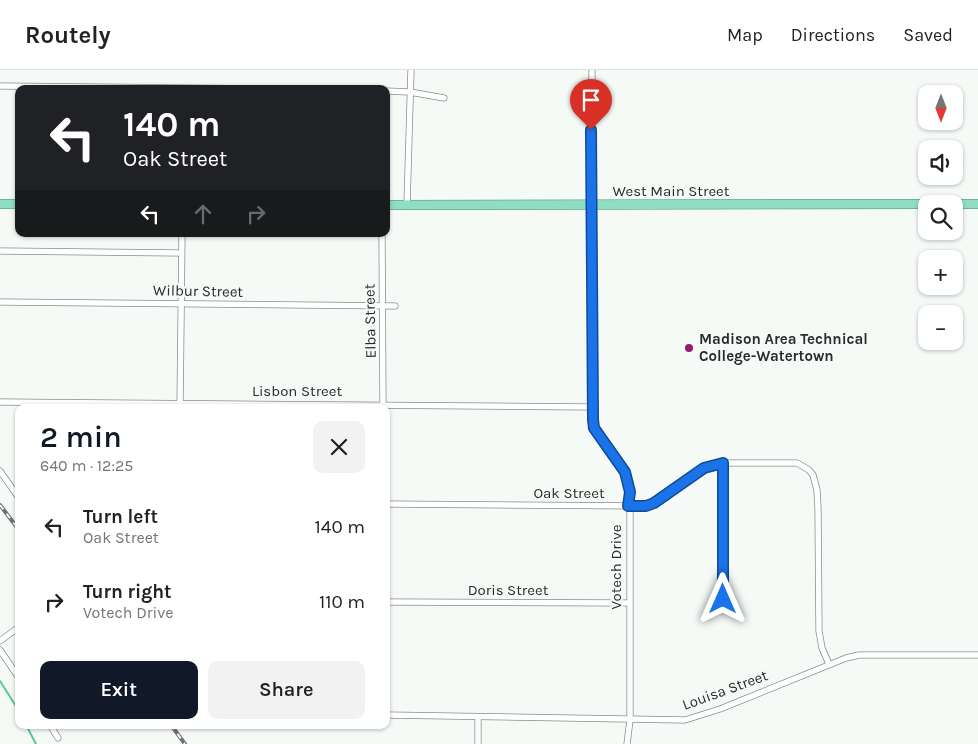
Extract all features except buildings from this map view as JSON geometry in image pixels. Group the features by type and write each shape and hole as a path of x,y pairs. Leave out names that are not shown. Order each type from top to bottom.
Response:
{"main road":[{"path":"0,204 15,204"},
{"name":"West Main Street","path":"390,205 918,204"},
{"path":"963,204 978,204"}],"street":[{"path":"407,205 411,70"},
{"name":"Votech Drive","path":"592,70 590,205 594,428 625,472 630,492 628,506 630,720 627,744"},
{"path":"0,86 15,86"},
{"path":"390,91 410,92 444,98"},
{"path":"180,404 182,237"},
{"name":"Elba Street","path":"382,237 383,404"},
{"path":"0,251 181,253"},
{"name":"Wilbur Street","path":"0,302 395,306"},
{"name":"Lisbon Street","path":"0,402 90,404"},
{"name":"Lisbon Street","path":"390,406 593,406"},
{"path":"723,463 723,599"},
{"name":"Oak Street","path":"390,504 646,506 654,503 704,468 723,463 797,463 809,470 814,475 816,482 819,631 822,648 828,664"},
{"path":"0,471 15,492"},
{"name":"Doris Street","path":"390,602 629,603"},
{"path":"0,641 15,630"},
{"path":"0,650 15,672"},
{"name":"Louisa Street","path":"390,715 671,721 700,716 828,664 859,655 978,655"},
{"path":"478,717 478,744"},
{"path":"52,729 58,738"}],"waterway":[{"path":"0,681 15,705"},
{"path":"28,729 36,744"}],"railway":[{"path":"0,505 15,525"},
{"path":"174,729 185,744"}],"place":[{"name":"Madison Area Technical College-Watertown","path":"689,348"}],"route":[{"path":"591,130 590,205 594,428 625,472 630,492 628,506 646,506 654,503 671,493 704,468 723,463 723,599"}]}
